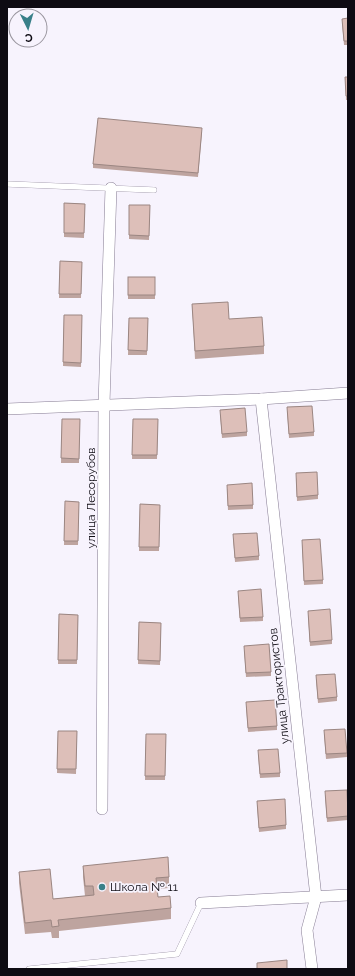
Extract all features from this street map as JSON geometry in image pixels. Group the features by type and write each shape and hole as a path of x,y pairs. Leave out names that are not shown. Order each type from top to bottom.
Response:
{"street":[{"name":"улица Лесорубов","path":"102,809 104,404 111,188"},
{"path":"7,409 261,399 348,392"},
{"name":"улица Трактористов","path":"261,399 316,897 307,930 312,969"},
{"path":"201,903 348,895"}],"lane":[{"path":"7,184 154,190"},
{"path":"29,969 177,954 201,903"}],"building":[{"path":"348,18 348,41 344,41 342,19"},
{"path":"345,77 348,77 348,96 346,96"},
{"path":"98,118 202,128 198,173 93,164"},
{"path":"64,203 85,204 84,233 64,233"},
{"path":"129,205 150,205 149,236 129,235"},
{"path":"60,261 82,262 81,294 59,294"},
{"path":"128,277 155,277 155,295 128,295"},
{"path":"228,302 229,319 262,317 264,346 195,351 192,304"},
{"path":"64,315 82,315 81,363 63,362"},
{"path":"129,318 148,318 147,351 128,350"},
{"path":"312,406 314,432 289,434 287,407"},
{"path":"245,408 247,432 222,434 220,410"},
{"path":"62,419 80,419 79,459 61,458"},
{"path":"133,419 158,419 157,455 132,455"},
{"path":"317,472 318,495 297,497 296,473"},
{"path":"252,483 253,505 228,506 227,485"},
{"path":"65,501 79,502 78,541 64,541"},
{"path":"140,504 160,505 159,547 139,547"},
{"path":"257,533 259,556 235,558 233,534"},
{"path":"320,539 323,580 304,581 302,540"},
{"path":"261,589 263,617 240,618 238,591"},
{"path":"330,609 332,640 310,642 308,611"},
{"path":"59,614 78,615 77,660 58,660"},
{"path":"139,622 161,623 160,661 138,660"},
{"path":"269,644 271,672 246,673 244,646"},
{"path":"335,674 337,697 318,699 316,675"},
{"path":"275,700 277,726 248,728 246,702"},
{"path":"345,729 347,753 326,754 324,730"},
{"path":"58,731 77,731 76,769 57,769"},
{"path":"146,734 166,734 165,776 145,776"},
{"path":"278,749 280,773 260,774 258,750"},
{"path":"347,790 348,816 327,818 325,791"},
{"path":"285,799 286,825 259,828 257,801"},
{"path":"168,857 169,877 156,878 158,897 170,896 171,908 58,920 59,926 52,927 51,920 25,923 19,872 50,869 53,899 94,895 93,886 85,886 83,866"},
{"path":"287,960 287,969 257,969 257,963"}],"place":[{"name":"Школа № 11","path":"102,887"}]}
